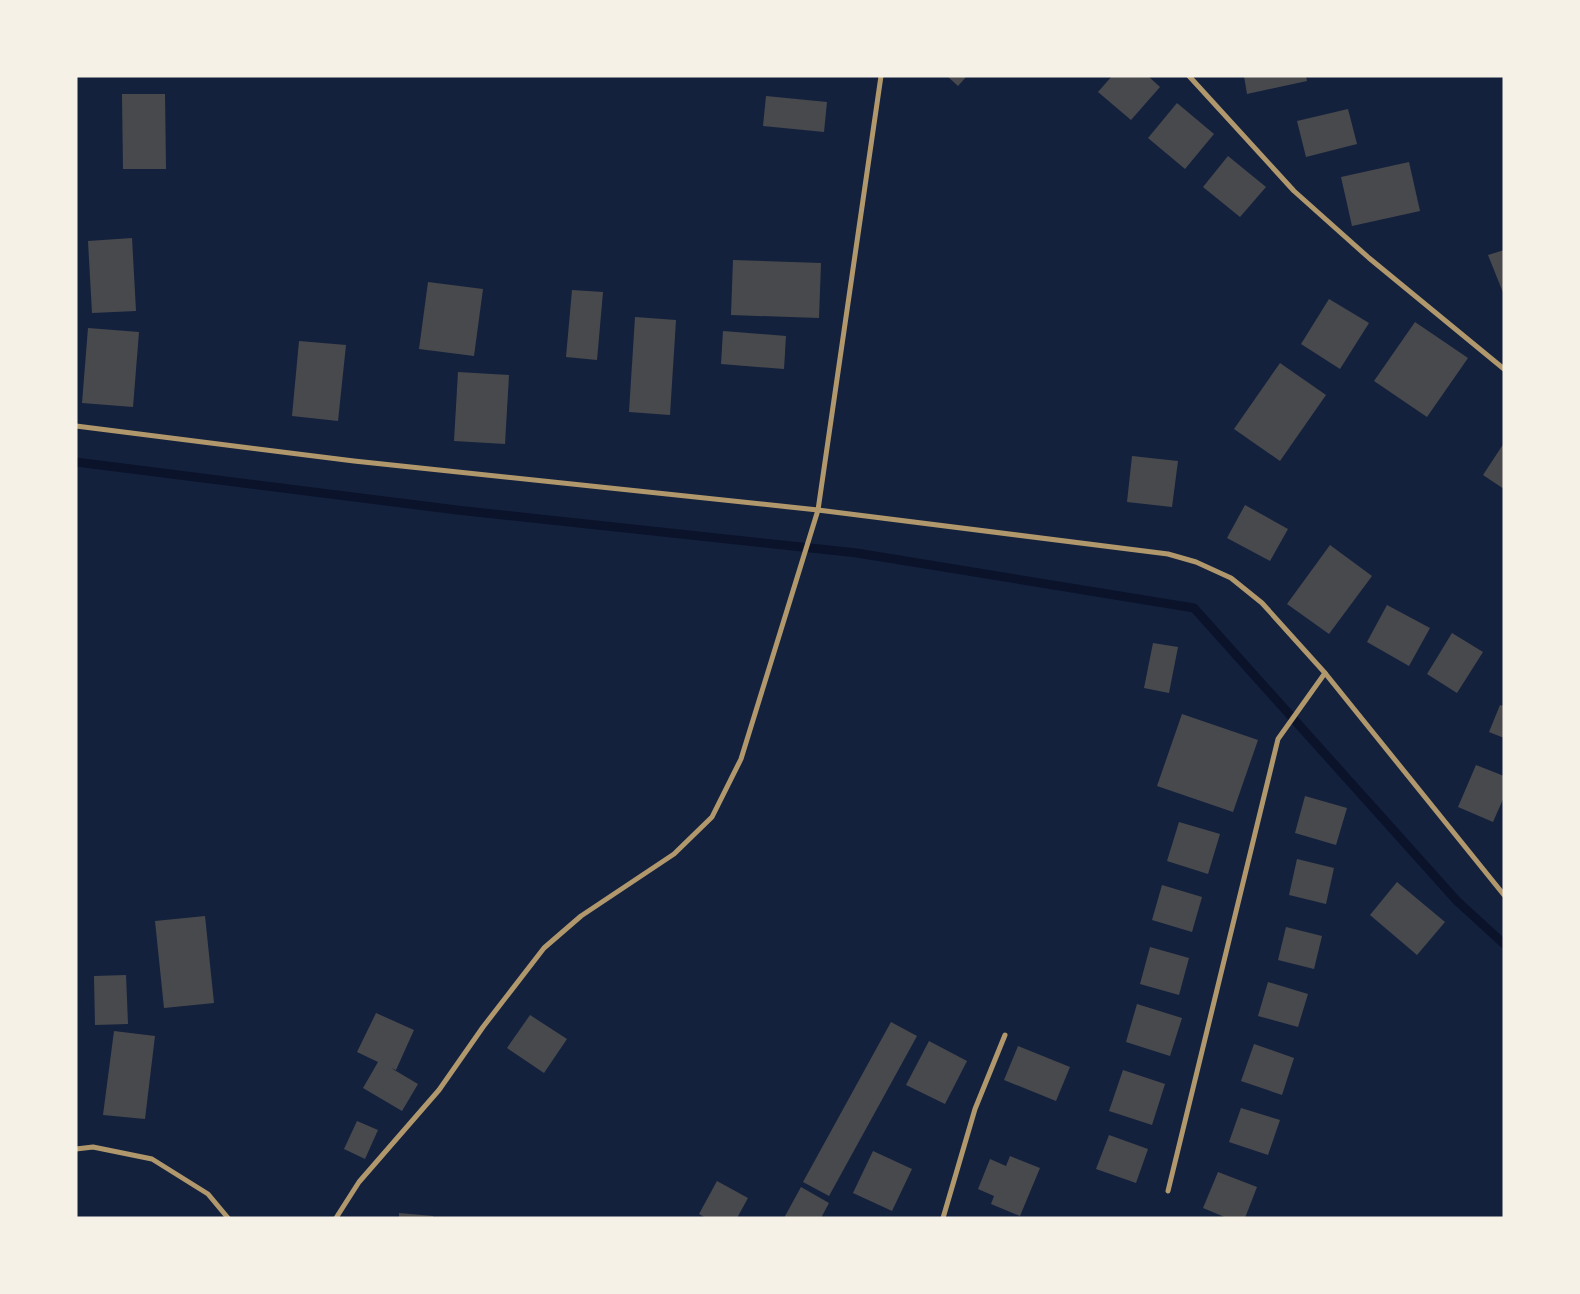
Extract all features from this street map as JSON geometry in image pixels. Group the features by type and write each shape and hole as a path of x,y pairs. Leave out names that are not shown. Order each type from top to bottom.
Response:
{"street":[{"path":"336,1218 359,1182 439,1090 483,1027 544,948 581,916 674,854 712,817 740,759 818,510 882,76"},
{"path":"1189,76 1294,191 1369,258 1504,368"},
{"path":"76,426 364,462 818,510 1168,554 1196,562 1231,578 1262,603 1325,673 1504,895"},
{"path":"1168,1191 1278,739 1325,673"},
{"path":"943,1218 975,1108 1005,1035"},
{"path":"76,1149 93,1147 152,1158 208,1194 228,1218"}],"building":[{"path":"947,76 967,76 958,86"},
{"path":"1112,76 1148,76 1160,87 1131,120 1098,92"},
{"path":"1244,76 1306,76 1307,81 1247,94"},
{"path":"122,94 165,94 166,169 123,169"},
{"path":"766,96 827,102 824,132 763,126"},
{"path":"1177,103 1214,134 1185,169 1148,138"},
{"path":"1348,109 1357,144 1306,157 1297,121"},
{"path":"1228,156 1266,187 1240,217 1203,187"},
{"path":"1409,162 1420,211 1352,226 1341,177"},
{"path":"132,238 136,311 92,313 88,241"},
{"path":"1504,250 1504,295 1488,255"},
{"path":"733,260 821,263 819,318 731,315"},
{"path":"428,282 483,289 474,356 419,349"},
{"path":"572,290 603,292 597,360 566,357"},
{"path":"1329,299 1369,323 1340,369 1301,344"},
{"path":"635,317 676,320 670,415 629,412"},
{"path":"1415,322 1468,358 1427,417 1374,381"},
{"path":"88,328 139,332 133,407 82,403"},
{"path":"723,331 786,336 784,369 721,364"},
{"path":"299,341 346,345 338,421 292,416"},
{"path":"1280,363 1326,395 1280,461 1234,429"},
{"path":"458,372 509,375 505,444 454,441"},
{"path":"1504,443 1504,489 1483,475"},
{"path":"1132,456 1178,461 1172,507 1127,502"},
{"path":"1245,505 1288,529 1270,561 1227,538"},
{"path":"1330,545 1372,576 1329,634 1287,604"},
{"path":"1387,605 1430,628 1409,666 1367,642"},
{"path":"1452,633 1483,652 1457,693 1427,674"},
{"path":"1153,643 1178,647 1169,693 1144,688"},
{"path":"1500,705 1504,706 1504,738 1489,732"},
{"path":"1182,714 1258,740 1233,812 1157,786"},
{"path":"1476,765 1504,776 1504,797 1493,822 1458,807"},
{"path":"1305,796 1347,808 1336,845 1295,833"},
{"path":"1179,822 1220,834 1208,874 1167,861"},
{"path":"1297,859 1334,868 1326,904 1289,895"},
{"path":"1397,882 1445,922 1417,955 1370,915"},
{"path":"1162,885 1202,897 1192,932 1152,920"},
{"path":"205,916 214,1003 164,1008 155,921"},
{"path":"1286,927 1322,936 1314,969 1278,960"},
{"path":"1150,947 1189,958 1179,995 1140,984"},
{"path":"126,975 128,1024 95,1025 94,976"},
{"path":"1268,982 1308,994 1298,1027 1258,1016"},
{"path":"1137,1004 1182,1018 1170,1056 1126,1042"},
{"path":"376,1013 414,1030 396,1070 391,1068 418,1084 402,1111 363,1088 378,1062 357,1052"},
{"path":"530,1015 567,1039 544,1073 507,1048"},
{"path":"891,1022 917,1036 829,1196 803,1182"},
{"path":"114,1031 155,1036 145,1119 103,1115"},
{"path":"929,1041 967,1061 945,1104 906,1085"},
{"path":"1254,1044 1294,1058 1282,1095 1241,1081"},
{"path":"1018,1046 1070,1067 1056,1101 1004,1080"},
{"path":"1123,1070 1165,1084 1152,1125 1109,1111"},
{"path":"1241,1108 1280,1120 1268,1155 1229,1142"},
{"path":"357,1121 378,1130 365,1159 344,1149"},
{"path":"1109,1135 1148,1149 1136,1183 1096,1169"},
{"path":"873,1151 912,1169 892,1211 853,1193"},
{"path":"1010,1156 1040,1168 1020,1216 991,1204 994,1196 978,1189 990,1159 1006,1166"},
{"path":"1218,1172 1257,1187 1245,1218 1227,1218 1203,1208"},
{"path":"717,1181 748,1198 737,1218 706,1218 699,1214"},
{"path":"801,1187 829,1203 821,1218 784,1218"},
{"path":"399,1213 433,1216 433,1218 399,1218"}],"waterway":[{"path":"76,462 457,510 857,553 1194,608 1457,901 1504,944"}]}
